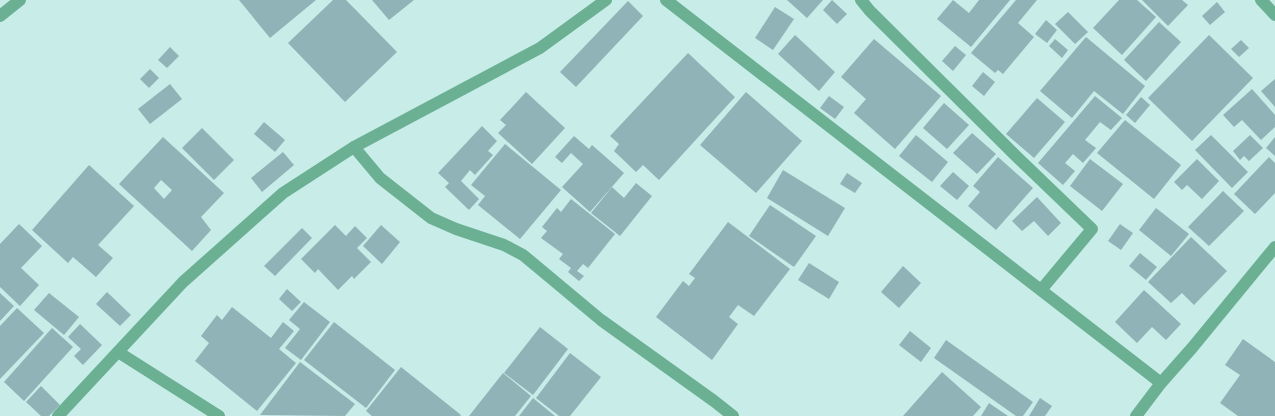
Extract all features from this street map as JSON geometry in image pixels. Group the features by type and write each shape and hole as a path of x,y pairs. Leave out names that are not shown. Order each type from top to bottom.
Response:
{"street":[{"path":"0,16 20,0"},
{"path":"58,416 183,282 283,193 354,147 540,48 606,0"},
{"path":"666,0 1161,383"},
{"path":"861,0 870,11 1006,146 1092,229 1041,290"},
{"path":"1261,0 1275,15"},
{"path":"354,147 380,178 431,218 456,229 504,245 523,255 601,320 733,416"},
{"path":"1136,416 1161,383 1192,348 1275,246"},
{"path":"118,352 219,416"}],"building":[{"path":"239,0 316,0 270,38"},
{"path":"333,0 346,0 397,52 345,102 288,43"},
{"path":"372,0 414,0 389,20"},
{"path":"787,0 823,0 807,18"},
{"path":"832,0 847,14 837,24 823,10"},
{"path":"953,0 969,13 979,0 1010,0 971,47 937,19"},
{"path":"1016,0 1037,0 1018,23 1034,37 1003,74 998,70 995,73 971,53"},
{"path":"1119,0 1137,0 1156,17 1122,55 1093,28"},
{"path":"1142,0 1182,0 1188,5 1168,26"},
{"path":"628,1 643,16 576,87 560,72"},
{"path":"1217,2 1225,12 1210,25 1202,16"},
{"path":"775,7 794,19 773,50 755,38"},
{"path":"1068,12 1088,32 1075,44 1055,24"},
{"path":"1046,20 1057,30 1047,43 1035,34"},
{"path":"1159,22 1181,42 1146,81 1124,60"},
{"path":"795,35 835,72 819,91 778,54"},
{"path":"1209,35 1253,78 1192,141 1148,98"},
{"path":"1086,37 1145,86 1123,114 1094,91 1072,118 1040,91"},
{"path":"874,39 941,96 895,149 854,113 866,99 841,77"},
{"path":"1055,39 1068,50 1062,58 1049,46"},
{"path":"1241,40 1249,48 1239,57 1231,49"},
{"path":"955,46 966,55 953,71 942,61"},
{"path":"170,47 179,56 167,68 158,60"},
{"path":"688,53 735,97 659,180 643,165 636,172 614,151 619,144 610,136"},
{"path":"150,69 159,78 149,88 140,79"},
{"path":"983,72 995,82 984,96 972,86"},
{"path":"1275,79 1275,107 1261,91"},
{"path":"170,84 182,99 150,124 138,109"},
{"path":"1252,89 1275,115 1275,127 1261,140 1242,120 1234,127 1223,115"},
{"path":"526,92 565,128 532,164 498,133 506,125 500,120"},
{"path":"746,92 802,141 756,193 700,145"},
{"path":"829,96 844,107 835,119 820,108"},
{"path":"1095,96 1122,118 1111,130 1100,122 1085,140 1096,148 1083,163 1073,154 1065,163 1075,171 1063,185 1038,163"},
{"path":"1141,97 1150,105 1135,123 1126,115"},
{"path":"1037,98 1065,122 1034,158 1006,134"},
{"path":"944,103 969,125 947,149 923,128"},
{"path":"1125,120 1181,165 1154,199 1097,153"},
{"path":"264,122 285,140 275,152 254,134"},
{"path":"482,126 497,141 488,151 493,155 475,175 470,170 461,181 479,199 469,210 445,187 449,183 438,173"},
{"path":"202,128 234,160 214,180 182,148"},
{"path":"972,133 996,154 977,174 953,153"},
{"path":"916,135 948,162 932,182 899,156"},
{"path":"1211,135 1248,172 1232,188 1195,150"},
{"path":"1250,135 1263,148 1249,161 1244,156 1240,160 1233,151"},
{"path":"574,136 589,149 592,145 624,173 590,212 562,187 583,164 571,153 562,163 555,157"},
{"path":"163,137 224,193 201,217 211,230 192,251 119,184","holes":["161,180 172,190 164,199 154,188"]},
{"path":"1275,137 1275,156 1266,148"},
{"path":"505,144 561,190 520,239 478,205 485,196 471,185"},
{"path":"283,152 294,165 262,192 251,178"},
{"path":"998,157 1033,188 996,230 968,206 980,192 973,186"},
{"path":"1269,157 1275,163 1275,193 1255,214 1234,194"},
{"path":"1090,159 1123,184 1102,211 1070,186"},
{"path":"1197,159 1219,181 1202,199 1187,185 1182,190 1174,182"},
{"path":"89,165 134,206 98,245 113,258 96,277 73,257 68,263 32,230"},
{"path":"783,170 845,208 828,236 767,198"},
{"path":"953,172 969,186 957,200 940,186"},
{"path":"847,173 862,183 855,193 840,184"},
{"path":"636,183 652,196 620,236 591,213 612,187 624,198"},
{"path":"1223,191 1244,211 1209,246 1188,227"},
{"path":"1037,197 1061,223 1048,236 1034,221 1022,231 1012,221"},
{"path":"571,199 615,234 588,268 583,264 577,271 584,276 579,281 568,272 571,268 559,259 563,254 541,238 547,231 542,227 557,208 561,212"},
{"path":"770,205 816,236 794,267 749,236"},
{"path":"1156,208 1189,234 1171,256 1139,230"},
{"path":"728,222 790,269 754,316 738,305 729,317 738,324 712,360 656,317 683,281 689,286 695,278 689,274"},
{"path":"19,224 42,246 21,268 39,285 20,306 0,287 0,244"},
{"path":"1120,224 1133,233 1121,250 1108,241"},
{"path":"335,225 346,236 355,226 367,238 357,248 371,262 354,279 352,276 338,290 318,269 315,273 301,259"},
{"path":"381,225 400,242 382,264 363,246"},
{"path":"302,228 312,238 275,276 264,266"},
{"path":"1191,237 1227,271 1194,305 1182,293 1171,303 1148,282"},
{"path":"1140,253 1157,267 1146,280 1129,266"},
{"path":"809,263 839,282 829,299 798,280"},
{"path":"903,266 921,283 899,308 881,292"},
{"path":"287,289 301,302 292,311 279,299"},
{"path":"1144,290 1181,324 1166,340 1152,327 1137,343 1115,322"},
{"path":"107,292 131,315 120,326 96,304"},
{"path":"0,293 14,306 0,321"},
{"path":"49,293 79,317 64,335 34,310"},
{"path":"304,302 330,322 301,360 285,348 300,329 289,320"},
{"path":"232,307 271,338 283,322 294,331 279,349 296,363 257,411 195,361 209,343 201,336 217,315 222,320"},
{"path":"17,308 44,333 0,379 0,326"},
{"path":"334,322 395,370 366,408 304,360"},
{"path":"80,324 102,345 83,365 74,356 81,349 68,337"},
{"path":"540,327 568,349 533,395 504,373"},
{"path":"52,328 73,347 24,401 4,382"},
{"path":"910,331 931,348 921,362 899,345"},
{"path":"1243,339 1275,362 1275,416 1238,416 1220,403 1240,375 1225,365"},
{"path":"946,340 1033,402 1023,416 1016,416 934,358"},
{"path":"570,353 601,377 570,416 559,416 536,398"},
{"path":"300,362 355,404 345,416 260,415"},
{"path":"401,367 461,415 372,416 366,411"},
{"path":"942,372 981,407 973,416 903,416"},
{"path":"503,373 531,396 515,416 469,416"},
{"path":"41,386 60,405 49,416 41,416 26,402"},
{"path":"533,398 555,416 519,416"},
{"path":"1040,398 1052,406 1045,416 1029,416"},
{"path":"989,403 1008,416 981,416"}]}
